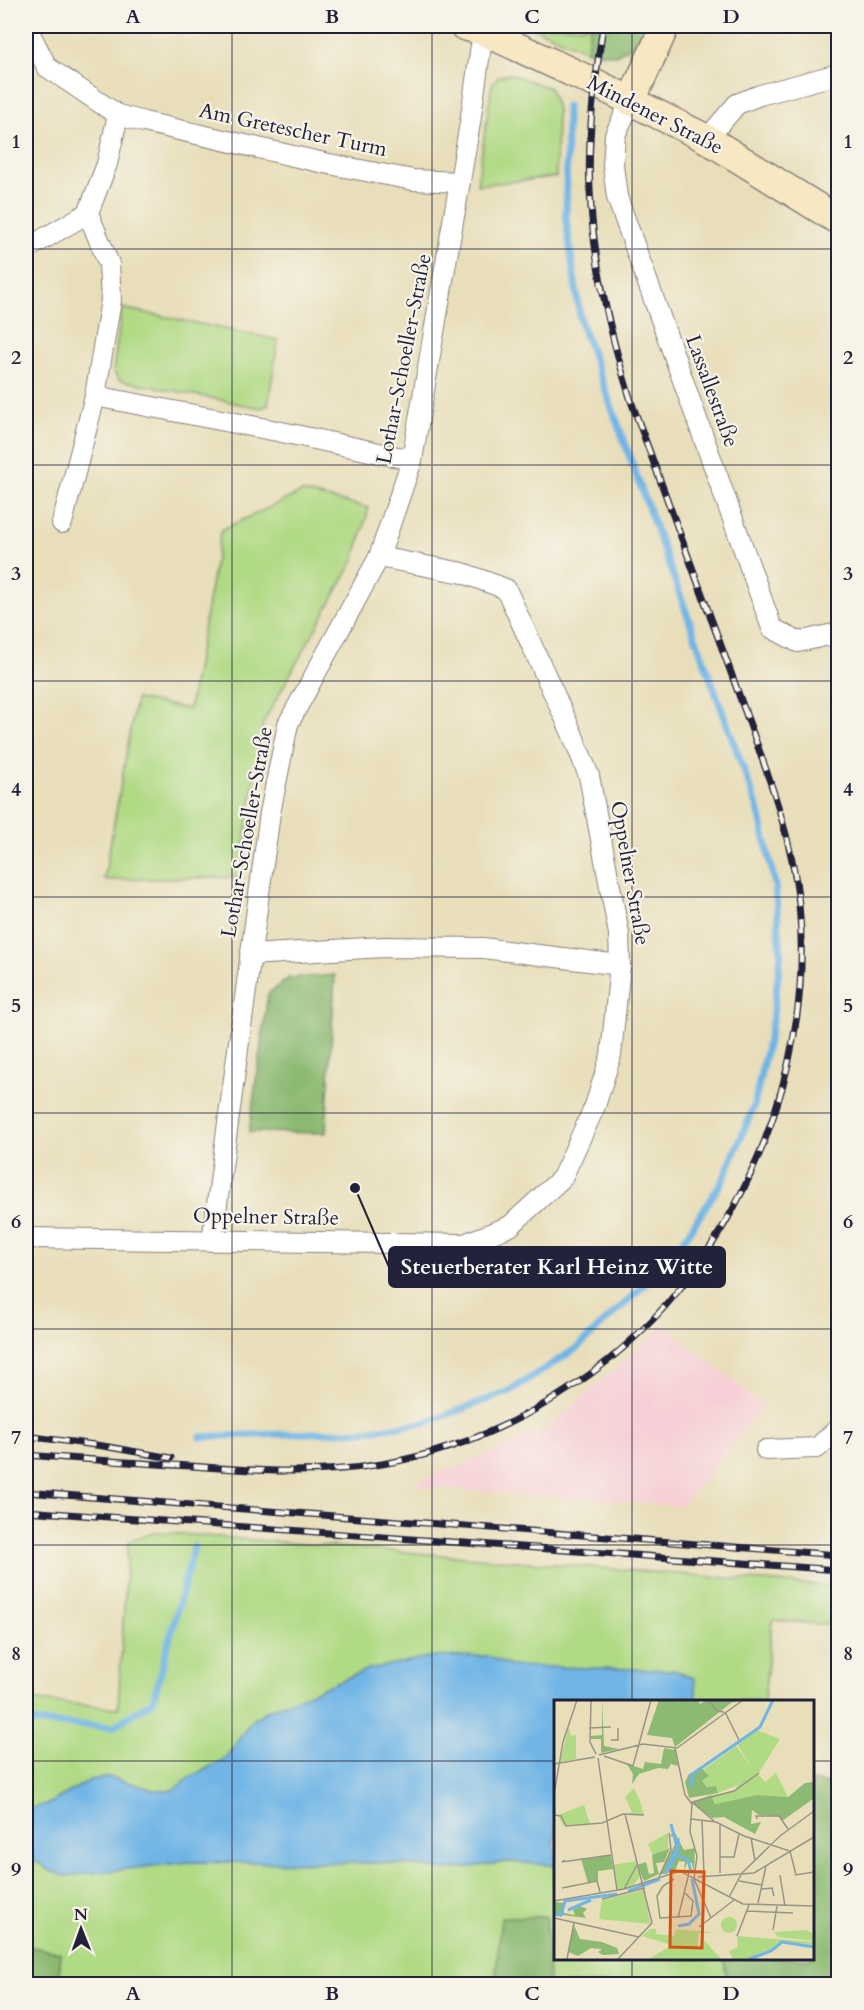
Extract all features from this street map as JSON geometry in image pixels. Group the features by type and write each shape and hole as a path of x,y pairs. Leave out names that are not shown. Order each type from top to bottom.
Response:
{"main road":[{"path":"631,101 665,26"},
{"name":"Mindener Straße","path":"473,28 707,139 838,220"}],"street":[{"name":"Am Gretescher Turm","path":"26,26 47,67 118,115 346,167 413,180 460,182"},
{"name":"Lothar-Schoeller-Straße","path":"212,1241 270,813 288,724 379,557 412,460 460,182 473,28"},
{"path":"707,139 737,104 760,95 838,74"},
{"name":"Lassallestraße","path":"631,101 615,135 613,165 617,197 772,628 798,642 838,633"},
{"path":"26,249 88,213 107,164 118,115"},
{"path":"62,523 95,396 111,300 109,264 88,213"},
{"path":"95,396 412,460"},
{"name":"Oppelner Straße","path":"26,1238 464,1244 510,1226 562,1178 595,1106 610,1055 620,965 619,934 589,776 571,731 506,589 463,573 379,557"},
{"name":"Lothar-Schoeller-Straße","path":"250,955 383,947 483,948 620,965"},
{"path":"766,1450 817,1448 838,1429"}],"shaded area":[{"path":"664,1325 764,1406 681,1506 408,1486 545,1430"}],"green space":[{"path":"530,26 590,26 587,51"},
{"path":"590,26 645,26 637,43 616,55 587,51"},
{"path":"510,74 550,88 557,109 556,177 477,185 492,84 499,76"},
{"path":"122,308 278,340 268,405 261,408 119,380 113,371"},
{"path":"302,492 369,508 354,560 263,723 240,877 104,880 136,699 189,709 221,530"},
{"path":"335,975 326,1133 249,1132 268,994 289,978"},
{"path":"156,1532 838,1587 838,1626 772,1620 764,1700 554,1700 554,1959 724,1959 727,1984 58,1984 61,1953 26,1946 26,1700 118,1708 128,1542"},
{"path":"813,1781 838,1786 838,1984 727,1984 724,1959 813,1959"},
{"path":"501,1917 547,1917 549,1984 495,1984"},
{"path":"26,1946 61,1953 58,1984 26,1984"}],"water":[{"path":"488,1656 510,1666 673,1670 694,1678 697,1700 554,1700 554,1865 506,1862 449,1870 386,1863 188,1862 66,1876 50,1871 26,1853 26,1810 50,1803 90,1780 110,1777 154,1790 173,1790 190,1777 225,1759 252,1720 268,1710 369,1669 429,1657"}],"waterway":[{"path":"200,1437 363,1431 425,1423 510,1391 577,1348 670,1261 723,1180 754,1106 772,1022 781,954 775,885 759,812 581,323 566,220 567,106"},
{"path":"26,1722 113,1727 153,1701 194,1547"}],"railway":[{"path":"26,1455 239,1469 310,1471 382,1464 462,1443 538,1408 607,1361 638,1334 667,1304 700,1262 729,1216 753,1168 773,1117 788,1065 797,1011 801,958 799,904 789,847 773,791 631,401 609,322 598,270 589,169 592,108 603,26"},
{"path":"26,1436 171,1458"},
{"path":"26,1492 838,1555"},
{"path":"26,1511 838,1570"}],"place":[{"name":"Steuerberater Karl Heinz Witte","path":"355,1188"}]}
